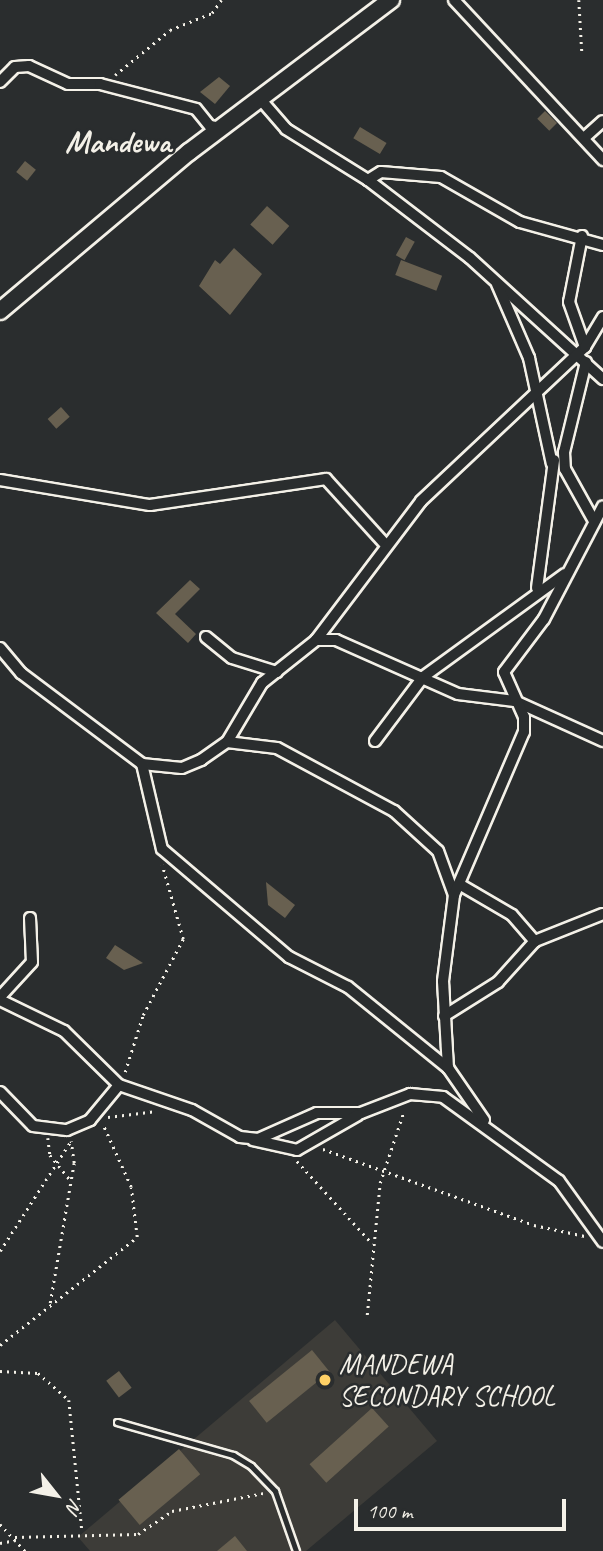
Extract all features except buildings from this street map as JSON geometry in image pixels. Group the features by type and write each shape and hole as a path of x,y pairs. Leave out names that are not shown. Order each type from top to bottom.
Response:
{"main road":[{"path":"2,307 221,128 391,0"}],"street":[{"path":"454,0 603,160"},
{"path":"0,82 21,66 74,85 100,84 196,109 210,126 221,128"},
{"path":"261,100 286,129 369,180 583,355 603,379"},
{"path":"584,138 603,121"},
{"path":"369,180 381,172 430,174 520,222 582,236 603,245"},
{"path":"582,236 569,302 583,355"},
{"path":"497,284 522,337 537,391 552,464 537,588"},
{"path":"594,521 565,469 567,436 583,355 603,317"},
{"path":"0,648 43,691 142,764 182,768 227,742 256,690 316,640 384,543 537,391 583,355"},
{"path":"552,464 567,436"},
{"path":"0,480 150,505 326,479 384,543"},
{"path":"447,1068 444,1016 454,895 524,732 504,672 544,619 603,506"},
{"path":"375,741 423,677 537,588 566,573"},
{"path":"206,638 232,658 277,672"},
{"path":"316,640 336,640 458,694 515,701 603,741"},
{"path":"227,742 277,748 394,811 438,850 454,895"},
{"path":"142,764 162,849 289,957 348,987 447,1068 486,1122"},
{"path":"459,884 512,915 535,941"},
{"path":"444,1016 498,982 535,941 603,914"},
{"path":"30,918 32,962 0,998 64,1031 119,1085 249,1139 290,1152 304,1147 361,1113 410,1094 443,1097 486,1122 559,1181 601,1240"},
{"path":"0,1092 20,1118 50,1130 84,1124 119,1085"},
{"path":"249,1139 317,1113 361,1113"}],"lane":[{"path":"117,1422 233,1455 275,1491 296,1551"}],"path":[{"path":"100,84 170,30 212,13 221,0"},
{"path":"579,0 582,52"},
{"path":"119,1085 139,1045 143,1015 183,939 162,849"},
{"path":"367,1315 372,1243 383,1169 410,1094"},
{"path":"0,1345 139,1232 131,1187 100,1119 164,1111"},
{"path":"0,1251 55,1163 84,1124"},
{"path":"50,1130 55,1163 70,1180"},
{"path":"50,1304 70,1180 71,1141"},
{"path":"304,1147 383,1169 534,1225 601,1240"},
{"path":"290,1152 372,1243"},
{"path":"0,1371 38,1373 69,1400 82,1531"},
{"path":"0,1543 82,1531 138,1534 172,1511 275,1491"},
{"path":"0,1524 25,1551"}],"shaded area":[{"name":"MANDEWA SECONDARY SCHOOL","path":"335,1320 437,1441 306,1551 90,1551 78,1537"}],"place":[{"name":"MANDEWA SECONDARY SCHOOL","path":"325,1380"}],"district":[{"name":"Mandewa","path":"118,142"}]}
